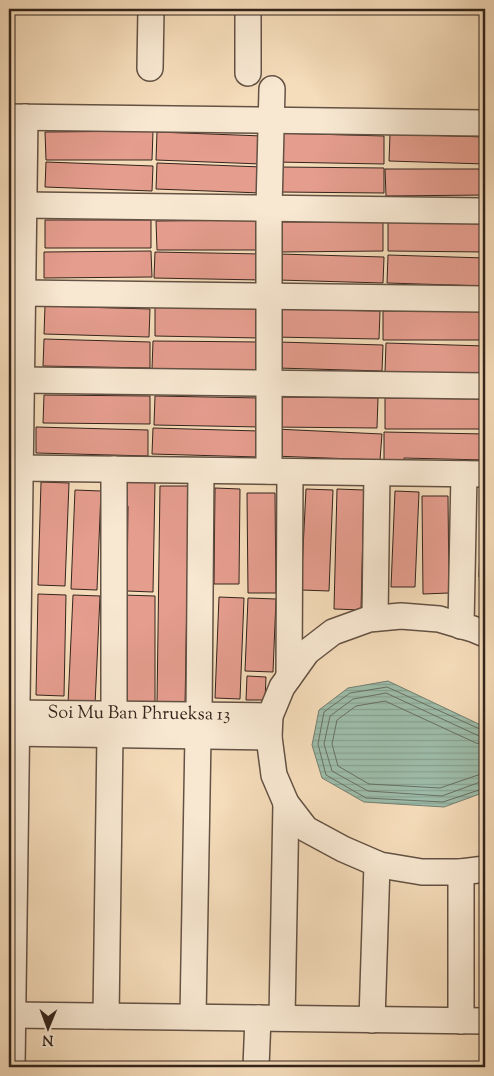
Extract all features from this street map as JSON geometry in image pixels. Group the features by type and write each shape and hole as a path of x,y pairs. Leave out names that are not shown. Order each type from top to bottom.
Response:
{"street":[{"path":"150,68 151,9"},
{"path":"248,9 248,73"},
{"path":"272,89 268,384 279,472 289,677"},
{"path":"12,1067 14,511 20,468 15,410 22,380 18,309 17,117 485,123"},
{"path":"19,213 269,208 485,211"},
{"path":"18,309 268,296 485,299"},
{"path":"22,380 485,386"},
{"path":"20,468 475,474 461,626"},
{"path":"106,1016 112,725 114,469"},
{"path":"193,1017 201,470"},
{"path":"376,473 376,618"},
{"path":"485,634 439,619 401,616 369,619 333,632 307,652 282,687 269,726 274,775 286,804 306,829 343,850 380,865 422,872 461,872 485,869"},
{"name":"Soi Mu Ban Phrueksa 13","path":"13,723 269,726"},
{"path":"282,1018 286,804"},
{"path":"372,1020 376,864"},
{"path":"461,872 461,1021"},
{"path":"12,1007 106,1016 485,1021"},
{"path":"256,1067 258,1018"}],"water":[{"path":"388,681 485,727 485,792 444,807 364,802 322,778 312,745 319,710 348,688"}],"building":[{"path":"153,131 152,160 46,160 45,132"},
{"path":"157,132 262,136 261,164 156,160"},
{"path":"276,133 384,136 384,164 275,162"},
{"path":"390,134 485,137 485,164 389,161"},
{"path":"46,162 153,166 152,191 45,187"},
{"path":"157,163 262,167 261,193 156,189"},
{"path":"280,167 384,168 384,193 280,192"},
{"path":"385,169 485,169 485,195 386,196"},
{"path":"45,220 151,220 151,248 45,248"},
{"path":"261,220 262,250 157,250 156,221"},
{"path":"278,222 383,222 383,251 278,252"},
{"path":"388,222 485,223 485,252 388,251"},
{"path":"151,251 152,277 44,278 44,252"},
{"path":"155,252 262,254 261,280 154,278"},
{"path":"279,254 384,257 383,283 278,280"},
{"path":"388,255 485,258 485,286 387,283"},
{"path":"45,306 150,309 149,337 44,334"},
{"path":"155,307 260,309 260,338 155,336"},
{"path":"274,309 380,311 379,339 273,337"},
{"path":"383,311 485,311 485,340 383,340"},
{"path":"44,339 150,342 150,368 43,366"},
{"path":"153,341 260,342 260,370 152,369"},
{"path":"278,342 383,345 382,371 277,368"},
{"path":"386,343 485,346 485,374 385,372"},
{"path":"44,395 150,396 150,424 43,423"},
{"path":"155,396 261,398 261,427 154,425"},
{"path":"272,397 378,398 377,428 272,427"},
{"path":"385,398 485,399 485,429 385,429"},
{"path":"36,427 148,430 148,456 36,453"},
{"path":"153,428 259,431 258,457 152,454"},
{"path":"275,429 382,434 380,460 273,456"},
{"path":"384,432 485,434 485,460 404,458 404,464 384,464"},
{"path":"125,481 155,482 153,592 127,591 128,506 125,506"},
{"path":"41,482 69,483 65,586 38,585"},
{"path":"160,486 189,486 185,705 157,704"},
{"path":"215,488 240,489 239,584 214,584"},
{"path":"306,489 333,490 329,591 301,590"},
{"path":"337,489 364,490 361,610 334,609"},
{"path":"75,490 101,491 97,590 71,589"},
{"path":"395,491 419,492 415,587 391,587"},
{"path":"482,492 485,492 485,577 479,577"},
{"path":"247,493 275,493 276,593 248,593"},
{"path":"422,496 448,496 449,593 423,594"},
{"path":"38,594 66,595 64,696 36,695"},
{"path":"73,595 100,596 95,705 68,704"},
{"path":"123,595 155,596 155,705 122,705"},
{"path":"219,597 244,598 240,699 215,698"},
{"path":"248,598 276,599 273,672 245,671"},
{"path":"247,676 266,677 265,700 246,700"}]}
